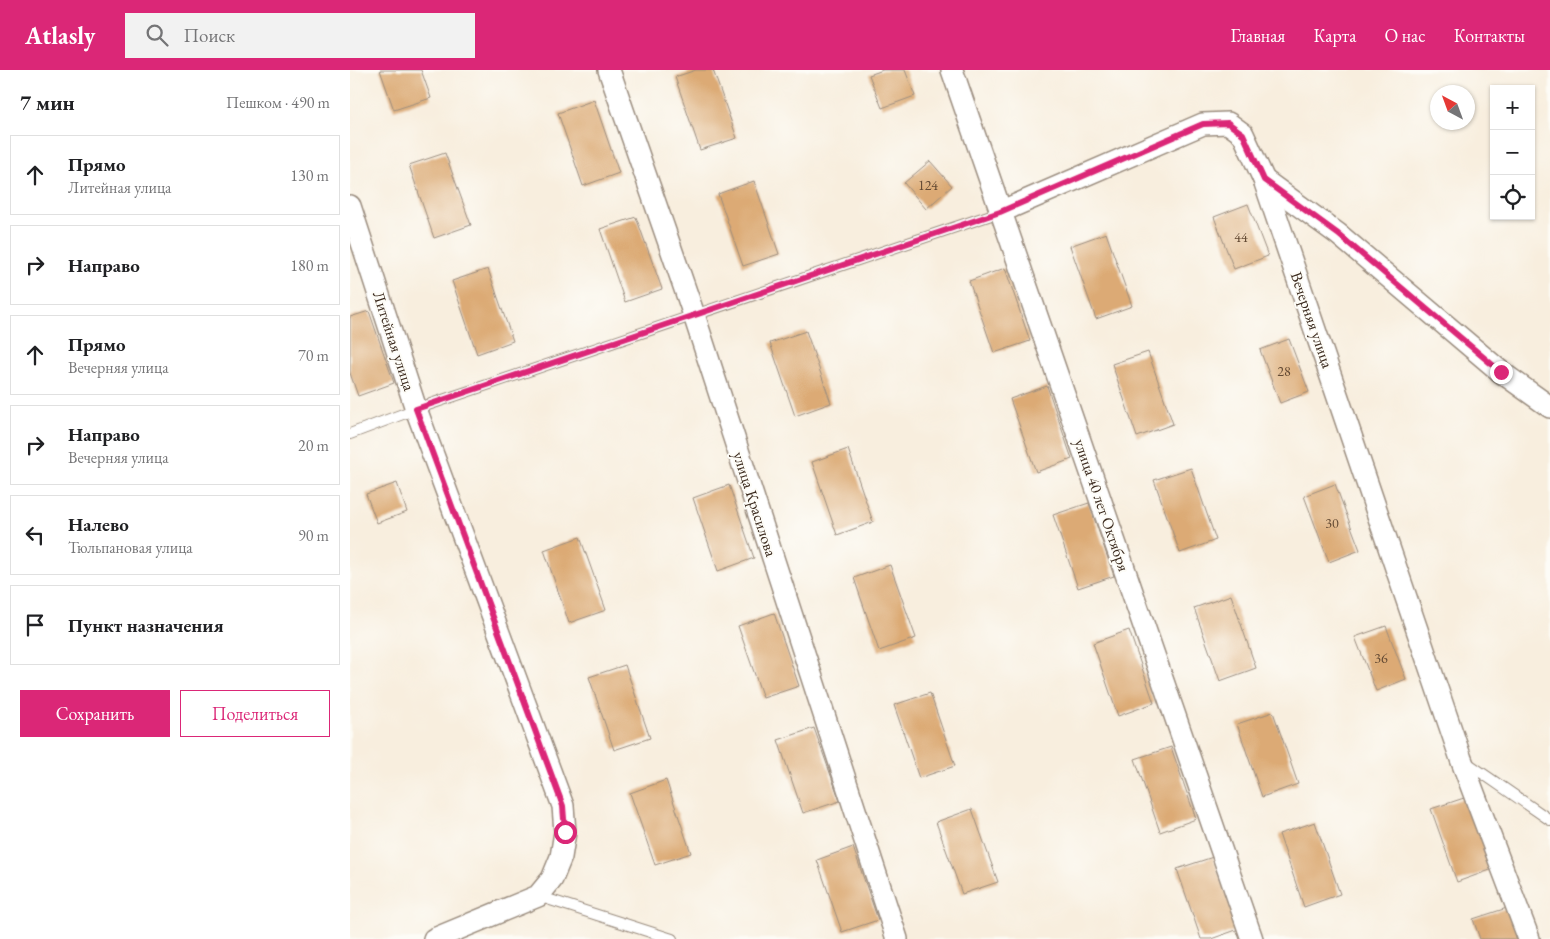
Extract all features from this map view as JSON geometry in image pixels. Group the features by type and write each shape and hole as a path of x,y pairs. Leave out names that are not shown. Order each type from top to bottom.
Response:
{"street":[{"name":"улица Красилова","path":"610,70 694,315 897,939"},
{"name":"улица 40 лет Октября","path":"952,70 1252,939"},
{"name":"Вечерняя улица","path":"1000,212 1203,124 1228,123 1243,134 1264,180 1461,759 1528,939"},
{"path":"1264,180 1338,234 1501,372 1550,407"},
{"name":"Литейная улица","path":"350,206 416,409 563,806 565,832 561,857 552,879 538,896"},
{"path":"434,939 538,896"}],"lane":[{"path":"350,434 416,409 1000,212"},
{"path":"1461,759 1550,820"},
{"path":"538,896 672,939"}],"building":[{"path":"380,70 421,70 431,98 394,110"},
{"path":"696,70 713,70 737,138 700,150 675,77"},
{"path":"883,70 905,70 915,96 882,108 869,75"},
{"path":"594,100 619,173 583,186 558,113"},
{"path":"445,153 471,225 434,238 409,165"},
{"path":"930,161 952,186 926,209 904,183"},
{"path":"754,181 779,254 743,266 718,194"},
{"path":"1248,204 1268,256 1234,269 1214,217"},
{"path":"636,217 662,289 625,302 600,229"},
{"path":"1106,233 1132,306 1096,319 1070,246"},
{"path":"1005,268 1030,341 994,353 969,281"},
{"path":"488,269 513,341 477,354 452,281"},
{"path":"369,311 394,383 358,396 350,373 350,317"},
{"path":"806,331 831,403 795,416 770,343"},
{"path":"1289,339 1309,392 1280,403 1260,350"},
{"path":"1148,352 1173,424 1137,437 1112,364"},
{"path":"1047,386 1072,459 1036,472 1010,399"},
{"path":"848,449 873,522 837,535 812,462"},
{"path":"1191,468 1216,540 1180,553 1154,480"},
{"path":"397,483 407,512 377,523 366,494"},
{"path":"1335,484 1360,550 1329,562 1304,496"},
{"path":"729,485 754,558 718,571 693,498"},
{"path":"1089,503 1114,576 1078,588 1053,515"},
{"path":"580,537 606,610 569,623 544,550"},
{"path":"890,565 916,638 879,651 854,578"},
{"path":"1231,595 1256,668 1220,681 1194,608"},
{"path":"774,613 799,686 763,698 738,626"},
{"path":"1386,626 1406,679 1376,691 1355,637"},
{"path":"1129,630 1154,703 1118,716 1093,643"},
{"path":"625,665 650,738 614,750 589,677"},
{"path":"930,693 955,766 919,778 894,705"},
{"path":"1273,712 1298,784 1262,797 1237,724"},
{"path":"814,728 840,801 803,813 778,740"},
{"path":"1171,747 1196,819 1160,832 1135,759"},
{"path":"666,780 691,853 655,865 630,793"},
{"path":"1467,797 1493,869 1457,882 1431,809"},
{"path":"972,809 998,882 962,894 936,822"},
{"path":"1315,822 1340,894 1304,907 1279,834"},
{"path":"853,847 878,920 842,932 817,860"},
{"path":"1213,857 1239,929 1211,939 1201,939 1177,869"},
{"path":"1510,907 1521,939 1480,939 1473,919"}],"route":[{"path":"565,832 563,806 416,409 1000,212 1203,124 1228,123 1243,134 1264,180 1338,234 1501,372"}]}
